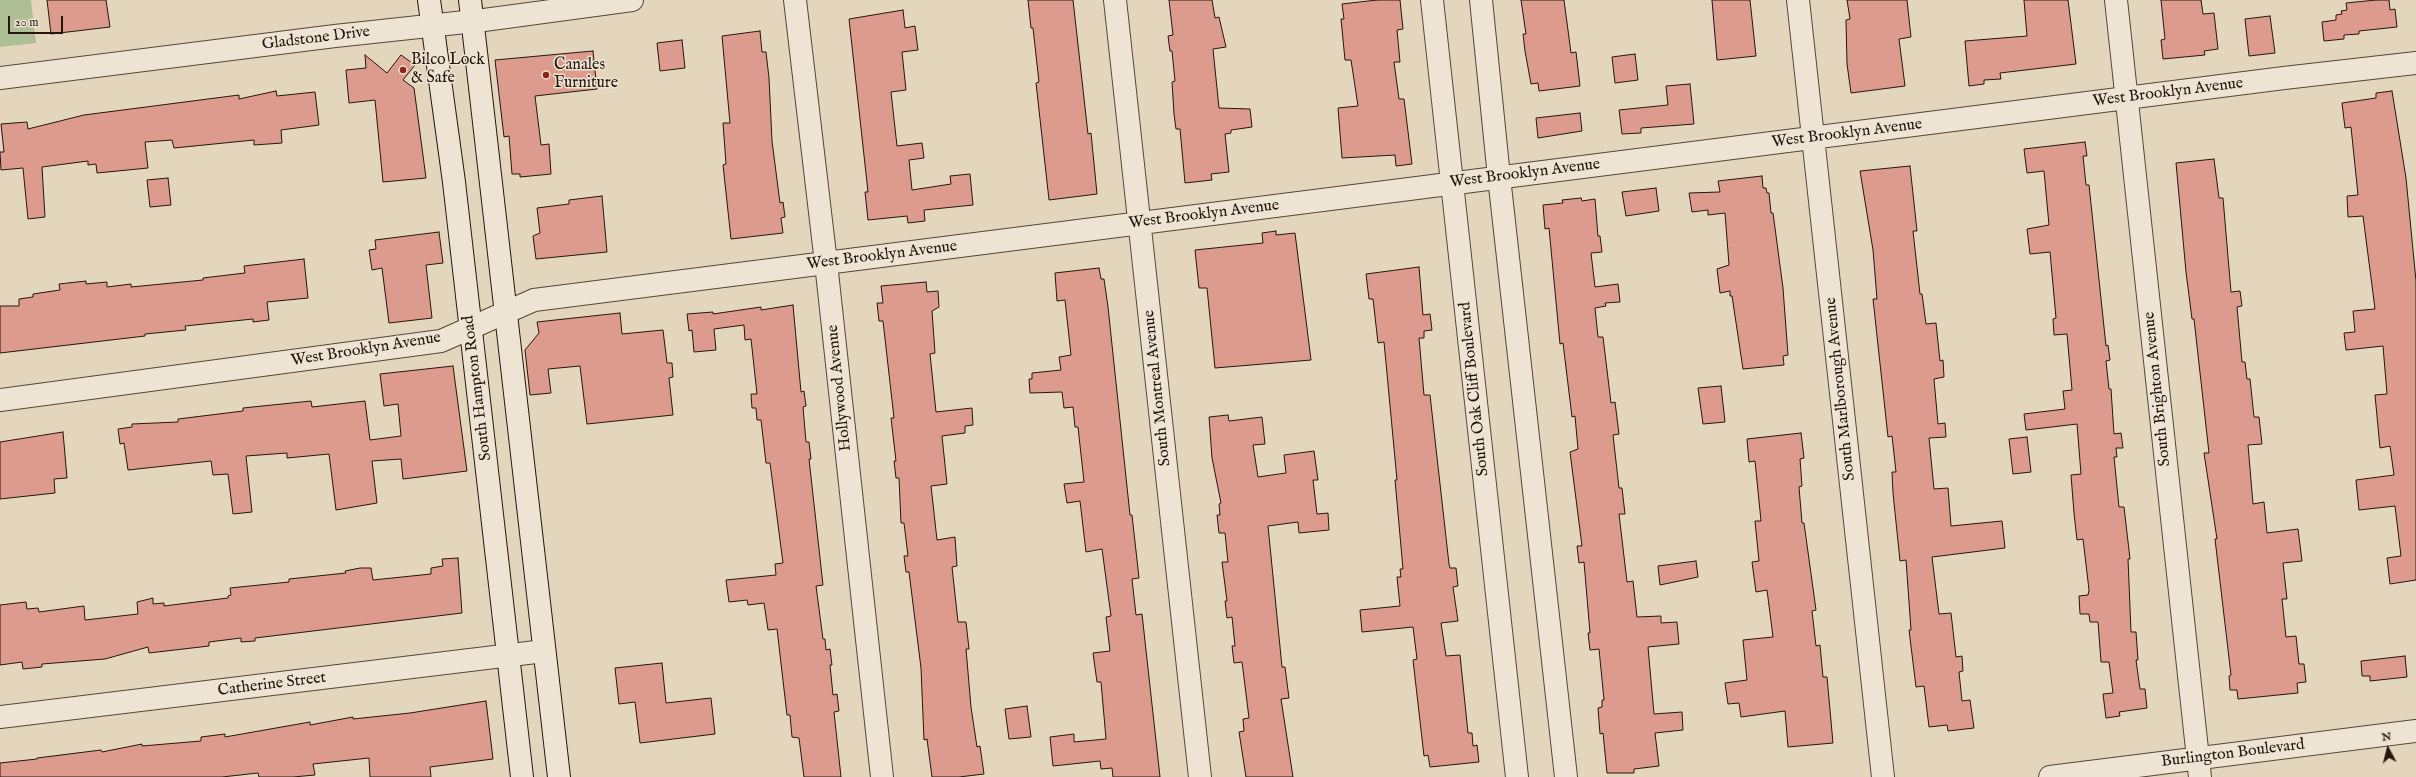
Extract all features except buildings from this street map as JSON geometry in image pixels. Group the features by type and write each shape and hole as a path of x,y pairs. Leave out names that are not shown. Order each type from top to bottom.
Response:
{"street":[{"name":"South Hampton Road","path":"429,0 471,328 522,777"},
{"path":"470,0 558,777"},
{"name":"Gladstone Drive","path":"0,78 335,36 472,21 632,0"},
{"name":"Hollywood Avenue","path":"795,0 826,263 882,777"},
{"name":"South Montreal Avenue","path":"1115,0 1200,777"},
{"name":"South Oak Cliff Boulevard","path":"1432,0 1518,777"},
{"path":"1482,0 1499,177 1566,777"},
{"name":"South Marlborough Avenue","path":"1798,0 1883,777"},
{"name":"South Brighton Avenue","path":"2116,0 2199,767"},
{"name":"West Brooklyn Avenue","path":"0,400 441,341 534,300 1139,222 1813,139 2126,98 2416,64"},
{"name":"Catherine Street","path":"0,718 544,651"},
{"name":"Burlington Boulevard","path":"2050,777 2199,767 2416,731"}],"green space":[{"path":"0,0 31,0 36,43 0,47"}],"place":[{"name":"Bilco Lock & Safe","path":"403,70"},
{"name":"Canales Furniture","path":"546,75"}]}
